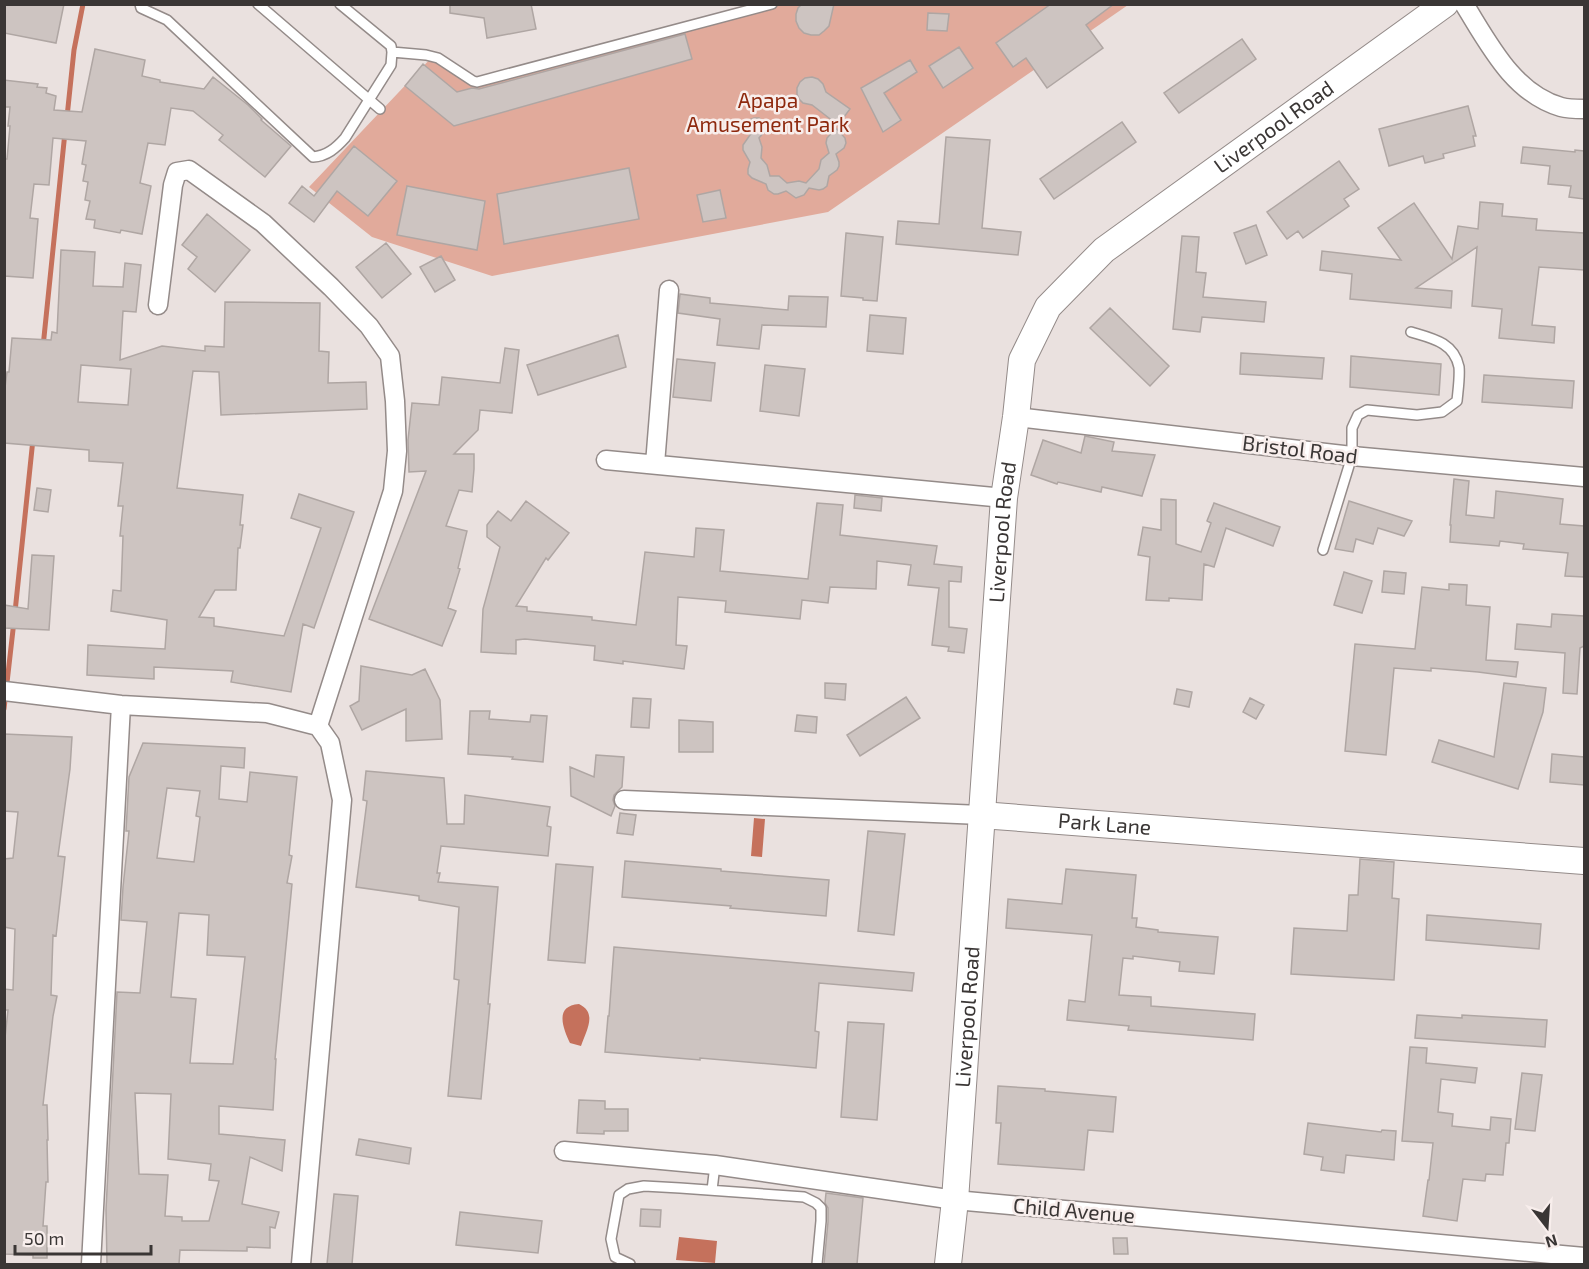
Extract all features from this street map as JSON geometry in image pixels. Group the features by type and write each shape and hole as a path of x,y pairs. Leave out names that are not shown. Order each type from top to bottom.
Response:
{"main road":[{"name":"Liverpool Road","path":"948,1264 955,1200 1004,498 1022,360 1048,307 1104,250 1446,4"},
{"name":"Park Lane","path":"981,815 1584,861"}],"street":[{"path":"1464,4 1508,71 1532,95 1563,108 1584,109"},
{"path":"158,305 173,185 177,172 189,170 263,223 369,326 390,356 397,452 393,491 318,726"},
{"path":"655,464 669,290"},
{"name":"Bristol Road","path":"1016,417 1352,456 1584,477"},
{"path":"606,460 1004,498"},
{"path":"9,691 121,705 267,713 318,726 330,743 342,800 301,1264"},
{"path":"91,1264 121,705"},
{"name":"Park Lane","path":"624,800 981,815"},
{"name":"Child Avenue","path":"564,1151 715,1165 955,1200 1584,1257"}],"lane":[{"path":"140,4 141,8 167,20 313,157 320,157 337,147 345,138 391,65 391,46 340,4"},
{"path":"258,4 380,109"},
{"path":"392,52 438,58 477,82 771,4"},
{"path":"1323,550 1352,456 1352,428 1358,415 1366,410 1417,415 1442,411 1457,400 1459,366 1451,349 1437,339 1411,332"},
{"path":"712,1190 715,1165"},
{"path":"630,1264 615,1257 611,1239 619,1195 628,1189 644,1186 804,1197 821,1208 817,1264"}],"green space":[{"name":"Apapa Amusement Park","path":"757,5 1128,5 828,212 492,276 372,237 309,187 433,56 466,80"}],"shaded area":[{"path":"754,818 765,819 762,857 751,856"},
{"path":"579,1004 585,1008 589,1017 588,1028 581,1046 570,1043 562,1019 566,1009"},
{"path":"679,1237 717,1241 715,1263 676,1260"}],"building":[{"path":"4,4 64,4 56,43 4,33"},
{"path":"450,4 531,4 536,29 487,38 484,18 450,13"},
{"path":"802,4 834,4 829,26 819,35 804,33 799,28 796,14"},
{"path":"1051,4 1114,4 1086,25 1103,48 1047,88 1026,58 1013,67 996,43"},
{"path":"928,13 949,14 947,31 927,30"},
{"path":"685,34 692,59 454,126 405,86 423,64 457,92 472,88 479,89"},
{"path":"1242,39 1256,59 1179,113 1164,93"},
{"path":"959,47 973,68 943,88 929,66"},
{"path":"95,49 145,60 142,76 160,80 160,82 204,89 213,77 248,105 261,120 291,146 265,177 219,140 223,135 193,111 171,108 165,145 148,143 140,183 151,186 142,234 94,228 95,220 86,219 90,201 85,200 88,182 83,181 86,165 82,164 86,141 53,138 49,185 34,184 30,218 38,219 33,278 4,276 4,159 7,159 10,107 4,107 4,80 38,84 37,87 47,88 46,93 56,96 54,110 82,112"},
{"path":"910,60 917,72 884,93 901,120 883,132 861,88"},
{"path":"812,77 823,84 826,92 850,109 838,125 812,105 803,103 799,99 797,88 800,82"},
{"path":"1468,106 1476,136 1473,136 1475,146 1443,154 1444,158 1425,163 1423,156 1389,166 1379,129"},
{"path":"754,118 759,118 764,122 765,131 759,138 762,147 761,158 767,165 770,176 779,176 787,183 799,181 806,183 819,169 821,160 829,153 827,138 836,128 845,138 846,143 844,148 836,154 839,166 829,176 827,186 819,190 809,188 804,195 796,198 786,191 774,194 768,190 766,184 752,178 748,174 750,162 743,150 743,145 750,135 746,130 746,124"},
{"path":"1122,122 1136,142 1054,199 1040,179"},
{"path":"946,137 990,140 982,228 1021,232 1018,255 896,244 898,221 939,224"},
{"path":"354,146 397,181 368,216 337,191 314,222 289,203 302,186 314,196"},
{"path":"1523,147 1584,151 1584,199 1569,197 1571,186 1548,184 1550,166 1521,163"},
{"path":"1339,161 1359,189 1344,199 1349,206 1303,238 1298,231 1287,239 1267,212"},
{"path":"629,168 639,219 504,244 497,194"},
{"path":"407,186 485,201 477,250 397,235"},
{"path":"720,190 726,218 703,222 697,195"},
{"path":"1480,202 1503,204 1502,216 1537,219 1536,230 1584,233 1584,270 1539,267 1532,325 1555,327 1554,343 1499,338 1502,309 1472,306 1477,247 1416,288 1452,291 1451,308 1350,299 1352,274 1320,270 1322,251 1401,260 1378,228 1414,203 1452,259 1458,226 1478,229"},
{"path":"207,214 250,250 215,292 188,269 197,257 182,245"},
{"path":"1256,225 1267,255 1246,264 1234,233"},
{"path":"846,233 883,237 877,301 841,296"},
{"path":"1182,236 1199,237 1196,272 1206,273 1203,297 1266,302 1264,322 1202,317 1200,332 1173,329"},
{"path":"386,243 411,274 382,298 356,267"},
{"path":"61,250 95,252 93,286 123,287 125,263 141,265 136,312 123,311 120,360 162,346 205,351 205,346 224,347 225,302 320,303 319,351 329,352 328,383 366,382 367,409 221,415 219,372 193,371 177,488 243,495 240,525 243,525 240,548 238,548 236,590 215,590 199,617 214,618 214,626 284,636 321,528 291,518 299,494 354,512 314,628 303,624 291,692 231,682 233,671 154,667 154,679 87,675 88,645 165,649 167,620 111,611 113,590 121,591 123,536 120,536 123,506 118,506 123,463 89,461 89,450 4,443 4,395 12,338 51,340 52,332 57,333","holes":["81,365 131,369 128,405 78,402"]},
{"path":"441,256 455,280 435,292 420,267"},
{"path":"680,294 710,298 710,303 788,310 789,296 828,297 826,327 762,325 759,349 717,345 720,319 678,313"},
{"path":"1110,308 1169,366 1150,386 1090,328"},
{"path":"870,315 906,318 903,354 867,351"},
{"path":"618,335 626,367 538,395 527,365"},
{"path":"505,348 519,350 512,413 480,410 478,430 454,454 474,454 474,469 472,492 459,490 446,526 467,531 458,568 460,569 448,608 456,611 442,646 369,619 426,471 409,472 408,440 412,403 439,405 442,377 500,383"},
{"path":"1241,353 1324,358 1322,379 1240,374"},
{"path":"1351,356 1441,364 1439,395 1350,387"},
{"path":"677,359 715,363 711,401 673,397"},
{"path":"765,365 805,369 799,416 760,411"},
{"path":"1484,375 1574,381 1572,408 1482,402"},
{"path":"1085,436 1114,442 1112,451 1155,455 1142,496 1102,487 1101,492 1058,482 1057,484 1031,475 1043,440 1081,453"},
{"path":"1454,479 1469,481 1466,515 1494,518 1496,491 1563,499 1560,524 1584,526 1584,577 1565,576 1568,553 1523,549 1524,544 1500,541 1499,546 1450,542"},
{"path":"37,488 51,490 48,512 34,510"},
{"path":"855,495 882,498 881,511 854,508"},
{"path":"1161,499 1176,500 1176,544 1201,552 1211,523 1207,521 1214,503 1280,527 1273,546 1226,528 1214,567 1204,564 1202,600 1169,598 1169,601 1146,600 1150,557 1138,555 1143,527 1161,530"},
{"path":"526,501 569,533 548,560 546,558 516,606 527,607 527,611 592,617 592,620 636,625 645,552 694,557 696,528 724,530 720,571 808,579 817,503 843,505 840,535 937,546 934,564 962,567 961,582 949,581 949,627 967,629 964,653 948,651 949,647 932,645 939,588 908,585 911,565 877,561 876,589 830,587 828,603 802,600 800,619 725,612 726,601 678,597 676,645 687,646 684,669 623,661 623,664 594,660 595,646 525,639 516,640 516,654 481,652 483,609 500,547 487,537 487,525 498,511 511,521"},
{"path":"1349,501 1412,521 1404,536 1378,528 1373,544 1356,539 1353,552 1335,549"},
{"path":"32,555 54,556 49,630 4,628 4,605 28,609"},
{"path":"1384,571 1406,573 1404,594 1382,592"},
{"path":"1344,572 1372,581 1362,613 1334,605"},
{"path":"1449,584 1467,585 1466,605 1490,607 1486,660 1518,662 1516,677 1431,668 1431,671 1394,668 1386,755 1345,751 1355,644 1415,649 1422,587 1449,590"},
{"path":"1552,614 1584,616 1584,646 1580,648 1577,694 1563,693 1565,653 1515,649 1517,624 1551,627"},
{"path":"361,666 412,675 425,669 440,700 442,739 406,741 406,709 362,730 350,706 359,701"},
{"path":"825,683 846,684 845,700 825,698"},
{"path":"1504,683 1546,688 1543,712 1518,789 1432,762 1439,740 1494,757"},
{"path":"1177,689 1192,692 1189,707 1174,704"},
{"path":"906,697 920,718 860,756 847,735"},
{"path":"633,698 651,699 649,728 631,727"},
{"path":"1250,698 1264,705 1256,719 1243,712"},
{"path":"470,711 490,711 489,719 530,722 531,715 547,716 543,762 468,754"},
{"path":"797,715 817,717 816,733 795,731"},
{"path":"679,720 713,722 713,752 679,752"},
{"path":"4,734 72,737 58,856 65,857 56,936 53,935 51,995 57,996 43,1105 47,1105 48,1140 48,1182 46,1182 43,1226 47,1226 47,1258 4,1254 4,1047 8,1010 4,1010 4,989 13,990 15,929 4,927 4,859 13,858 18,812 4,811"},
{"path":"143,743 245,748 244,768 221,766 219,799 247,802 250,772 297,777 289,855 292,856 287,883 292,884 275,1059 273,1110 219,1106 219,1134 285,1140 282,1171 250,1157 242,1204 279,1212 275,1228 270,1227 270,1248 247,1247 247,1251 180,1250 179,1264 107,1264 106,1210 117,992 140,993 147,922 121,920 129,831 126,831 129,777","holes":["167,788 200,791 196,816 200,817 194,862 157,858","179,913 209,915 207,955 245,957 233,1064 190,1063 196,999 171,997","135,1093 171,1094 168,1159 211,1164 209,1180 219,1181 209,1221 182,1221 182,1217 165,1216 168,1175 139,1174"]},
{"path":"1552,754 1584,757 1584,785 1550,782"},
{"path":"596,755 624,757 622,787 614,795 615,806 611,816 571,796 570,767 594,777"},
{"path":"366,771 444,778 447,824 464,824 465,795 550,807 547,826 551,827 548,856 441,846 438,882 498,887 481,1099 448,1096 459,980 454,979 459,907 419,900 419,896 356,887 367,801 363,800"},
{"path":"620,813 636,815 633,835 617,833"},
{"path":"868,831 905,834 894,935 858,931"},
{"path":"1360,859 1394,862 1392,898 1399,899 1394,980 1291,974 1294,928 1347,931 1349,895 1358,895"},
{"path":"625,861 829,880 826,916 622,897"},
{"path":"556,864 593,867 585,963 548,960"},
{"path":"1066,869 1136,875 1132,918 1137,918 1136,927 1158,930 1158,932 1218,937 1214,974 1179,971 1180,962 1133,956 1133,959 1123,958 1119,995 1151,997 1151,1006 1255,1014 1253,1040 1128,1030 1129,1026 1067,1020 1069,1000 1085,1002 1092,935 1006,928 1008,899 1062,904"},
{"path":"1427,915 1541,924 1539,949 1426,940"},
{"path":"614,947 914,973 912,991 819,983 815,1031 819,1032 816,1068 605,1052"},
{"path":"1417,1015 1547,1020 1545,1047 1415,1038"},
{"path":"848,1022 884,1024 877,1120 841,1117"},
{"path":"1410,1047 1427,1048 1426,1063 1477,1068 1475,1083 1441,1079 1438,1112 1453,1114 1452,1126 1490,1130 1491,1117 1511,1119 1503,1175 1486,1174 1485,1181 1463,1179 1457,1221 1423,1216 1433,1143 1402,1141"},
{"path":"1522,1073 1542,1075 1535,1131 1515,1129"},
{"path":"998,1086 1116,1097 1113,1132 1088,1130 1084,1170 998,1164 1001,1123 996,1123"},
{"path":"579,1100 605,1101 605,1109 628,1109 628,1131 604,1131 604,1134 577,1133"},
{"path":"1308,1123 1381,1132 1382,1130 1396,1131 1394,1160 1346,1155 1344,1173 1321,1170 1323,1157 1304,1154"},
{"path":"359,1139 411,1148 409,1164 356,1155"},
{"path":"826,1193 863,1198 857,1264 824,1264 828,1222"},
{"path":"334,1194 358,1196 352,1264 327,1264"},
{"path":"641,1209 661,1210 660,1227 640,1226"},
{"path":"460,1212 542,1221 538,1253 456,1245"},
{"path":"1113,1238 1127,1238 1128,1254 1114,1254"}],"waterway":[{"path":"67,117 74,50 83,4"},
{"path":"43,347 65,132"},
{"path":"15,612 33,439"},
{"path":"4,709 14,621"}]}
